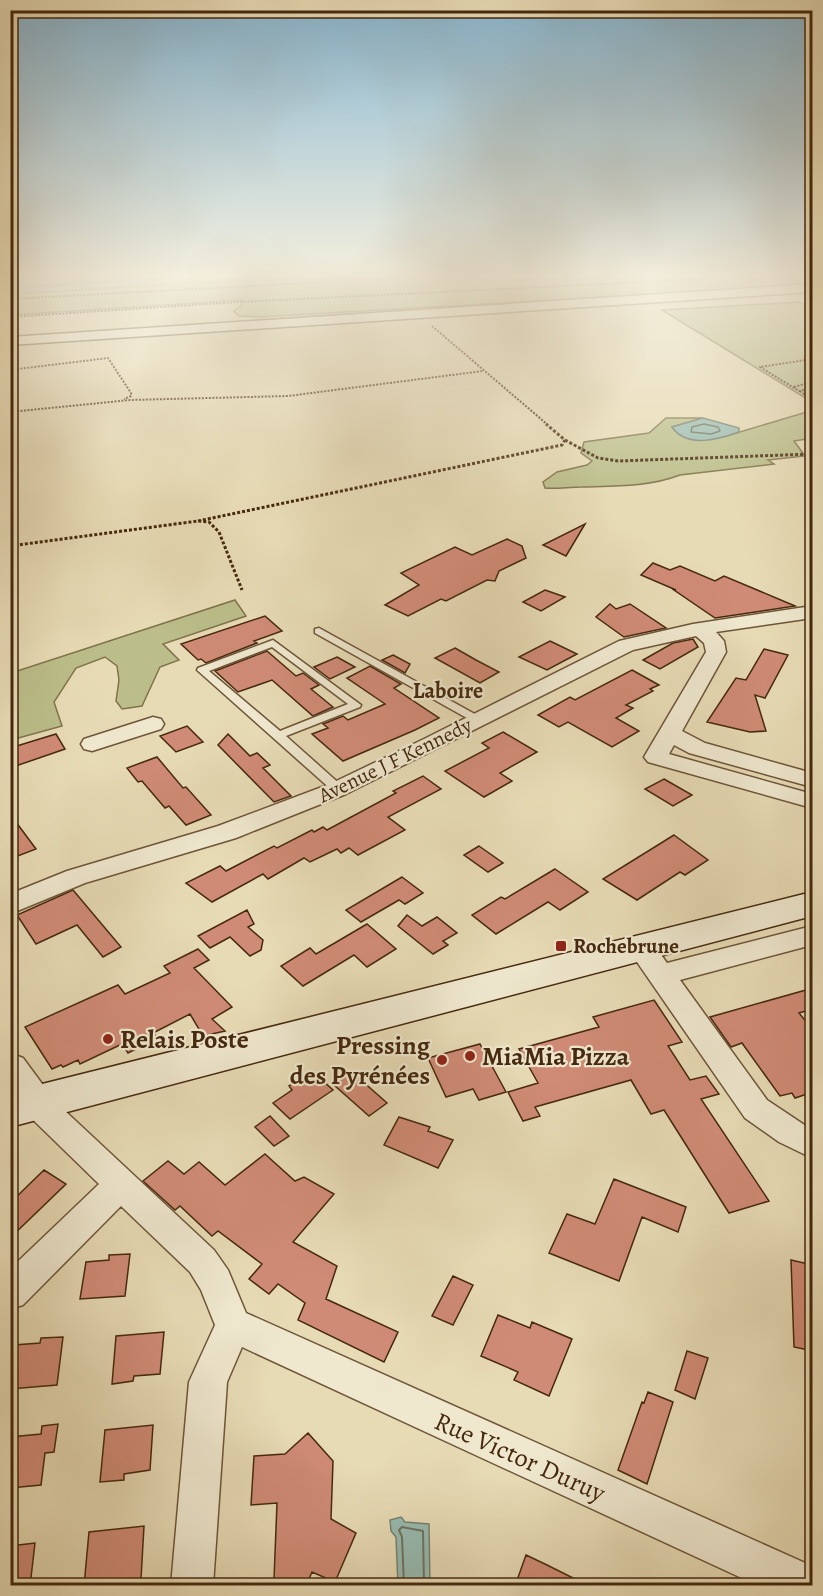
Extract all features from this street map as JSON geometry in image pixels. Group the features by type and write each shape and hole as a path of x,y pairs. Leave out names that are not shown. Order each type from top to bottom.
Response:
{"main road":[{"path":"24,1107 651,962 813,904"}],"street":[{"name":"Avenue J F Kennedy","path":"10,905 76,877 235,829 338,789 478,720 610,651 652,637 813,612"},
{"path":"700,629 714,641 716,652 656,757 813,801"},
{"path":"92,744 153,723"},
{"path":"669,734 697,748 813,780"},
{"path":"813,936 651,962 756,1109 790,1133 813,1145"},
{"path":"10,1068 22,1087 24,1107 120,1185 202,1262 215,1281 233,1325 208,1382 192,1586"},
{"path":"10,1293 120,1185"},
{"name":"Rue Victor Duruy","path":"233,1325 809,1586"}],"lane":[{"path":"319,631 478,720"},
{"path":"278,735 356,705 273,643 202,670 338,789"}],"path":[{"path":"462,352 565,440 598,458 618,461 813,454"},
{"path":"10,370 108,358 131,393 131,396 121,400"},
{"path":"813,359 760,367 813,400"},
{"path":"10,412 121,400 288,396 483,371"},
{"path":"793,387 813,382"},
{"path":"800,391 813,388"},
{"path":"10,546 198,520 562,445 565,440"},
{"path":"198,520 209,522 219,532 242,590"}],"green space":[{"path":"731,352 812,352 812,402"},
{"path":"812,412 812,438 794,441 805,456 768,460 774,464 680,475 656,482 631,485 545,488 543,482 557,472 587,465 592,461 581,453 584,442 649,433 666,418 703,418 672,427 675,431 697,440 723,437"},
{"path":"235,600 246,616 163,644 179,660 160,667 142,706 122,709 116,701 119,680 117,666 105,657 76,668 54,702 62,726 11,740 11,673"}],"water":[{"path":"703,418 739,428 739,432 713,439 695,440 678,434 672,427"},
{"path":"401,1517 405,1522 429,1524 430,1585 398,1585 396,1537 391,1531 390,1520"}],"building":[{"path":"585,524 566,556 543,545"},
{"path":"507,539 522,546 526,558 499,571 495,581 487,580 446,601 441,599 408,616 385,605 419,585 401,573 455,547 472,555"},
{"path":"653,563 670,570 680,566 715,581 724,576 795,606 715,618 674,590 676,590 641,575"},
{"path":"545,590 565,597 541,611 523,602"},
{"path":"610,604 616,609 630,604 666,628 624,637 596,617"},
{"path":"265,616 282,631 206,663 201,659 198,660 181,644"},
{"path":"693,639 698,647 660,669 643,660 673,643"},
{"path":"550,641 577,654 547,670 519,657"},
{"path":"455,648 499,672 480,683 435,658"},
{"path":"764,649 788,655 765,698 755,695 766,731 750,732 707,722 736,678 746,680"},
{"path":"267,651 296,676 303,673 319,685 311,689 333,707 313,716 272,680 238,692 215,671"},
{"path":"393,655 410,664 405,673 382,660"},
{"path":"337,657 355,667 330,679 314,667"},
{"path":"370,666 401,684 394,688 439,718 343,761 312,734 328,728 323,724 343,716 348,720 385,704 347,678"},
{"path":"632,670 659,685 650,689 653,691 626,705 633,708 616,718 639,731 612,747 568,722 559,727 538,715 570,697 575,700"},
{"path":"187,726 203,742 176,752 160,736"},
{"path":"503,732 537,752 500,773 512,781 484,797 445,771 489,748 482,743"},
{"path":"56,734 65,749 10,768 10,748"},
{"path":"228,734 250,756 257,753 270,765 263,768 291,796 274,802 218,745"},
{"path":"157,757 183,788 186,787 211,815 186,825 169,806 165,808 142,781 138,782 127,768"},
{"path":"423,776 441,789 388,817 405,830 358,855 349,848 341,853 337,849 310,862 304,858 268,879 263,874 212,902 186,883 220,866 226,871 274,846 277,848 312,830 314,832 323,827 327,830"},
{"path":"664,779 692,795 673,806 645,789"},
{"path":"10,814 36,849 10,859"},
{"path":"674,835 708,860 685,875 680,872 637,900 603,879"},
{"path":"479,846 503,863 488,872 464,855"},
{"path":"555,869 588,892 560,910 548,902 496,934 472,915 501,897 505,899"},
{"path":"402,877 423,893 405,904 399,900 361,922 346,910"},
{"path":"73,890 121,947 103,957 77,925 36,944 17,915"},
{"path":"247,910 254,924 248,927 263,940 261,950 250,956 230,937 210,948 198,936"},
{"path":"407,915 422,926 437,917 457,933 443,941 448,945 433,954 398,926"},
{"path":"367,924 396,949 367,967 354,955 303,986 281,966 310,948 316,954"},
{"path":"198,949 209,960 194,968 232,1007 212,1019 225,1031 203,1036 190,1014 153,1033 158,1038 128,1053 122,1044 80,1064 78,1060 52,1069 25,1027 118,985 125,994 170,973 164,966"},
{"path":"813,988 813,1009 799,1013 813,1030 813,1092 795,1098 792,1093 780,1096 742,1043 731,1047 710,1017"},
{"path":"654,1000 682,1042 668,1046 690,1080 706,1076 719,1094 701,1099 769,1201 729,1213 664,1110 651,1114 631,1080 535,1107 540,1116 523,1121 508,1092 538,1083 519,1049 599,1027 593,1017"},
{"path":"480,1044 506,1092 479,1100 473,1089 446,1097 428,1058"},
{"path":"312,1071 333,1090 290,1119 273,1103 292,1090 289,1086"},
{"path":"352,1072 387,1103 369,1116 334,1085"},
{"path":"270,1116 289,1136 274,1146 255,1127"},
{"path":"399,1117 430,1127 428,1131 453,1140 438,1168 384,1145"},
{"path":"265,1154 295,1181 304,1177 334,1194 293,1242 337,1266 326,1299 398,1332 384,1362 298,1320 305,1303 278,1284 269,1294 249,1279 262,1264 218,1231 212,1236 180,1206 175,1210 143,1181 168,1161 184,1174 199,1162 225,1185"},
{"path":"44,1170 66,1184 10,1238 10,1203"},
{"path":"614,1179 686,1207 678,1232 642,1217 619,1281 549,1253 567,1214 595,1224"},
{"path":"130,1254 125,1296 80,1299 86,1262 109,1260 109,1255"},
{"path":"791,1260 813,1265 813,1351 794,1347"},
{"path":"453,1276 473,1285 453,1325 432,1316"},
{"path":"498,1315 530,1328 532,1322 572,1339 549,1396 514,1380 518,1372 481,1356"},
{"path":"164,1332 160,1374 134,1376 133,1381 112,1384 116,1336"},
{"path":"63,1337 57,1385 10,1389 10,1366 14,1345 40,1343 41,1338"},
{"path":"687,1351 708,1358 695,1399 675,1390"},
{"path":"648,1392 673,1402 647,1484 618,1470 642,1402 644,1403"},
{"path":"58,1424 54,1452 45,1453 41,1485 10,1488 10,1437 41,1434 42,1426"},
{"path":"153,1425 150,1470 124,1474 124,1480 100,1482 105,1430"},
{"path":"308,1433 333,1461 331,1519 356,1533 335,1582 312,1572 306,1586 287,1586 274,1579 277,1503 251,1505 254,1456 285,1454"},
{"path":"144,1526 141,1579 110,1583 110,1586 84,1586 89,1532"},
{"path":"35,1543 30,1586 10,1586 10,1546"},
{"path":"526,1555 547,1565 589,1586 515,1586"}],"place":[{"name":"Rochebrune","path":"561,946"},
{"name":"Relais Poste","path":"108,1039"},
{"name":"MiaMia Pizza","path":"470,1056"},
{"name":"Pressing des Pyrénées","path":"442,1060"}],"district":[{"name":"Laboire","path":"448,691"}]}
